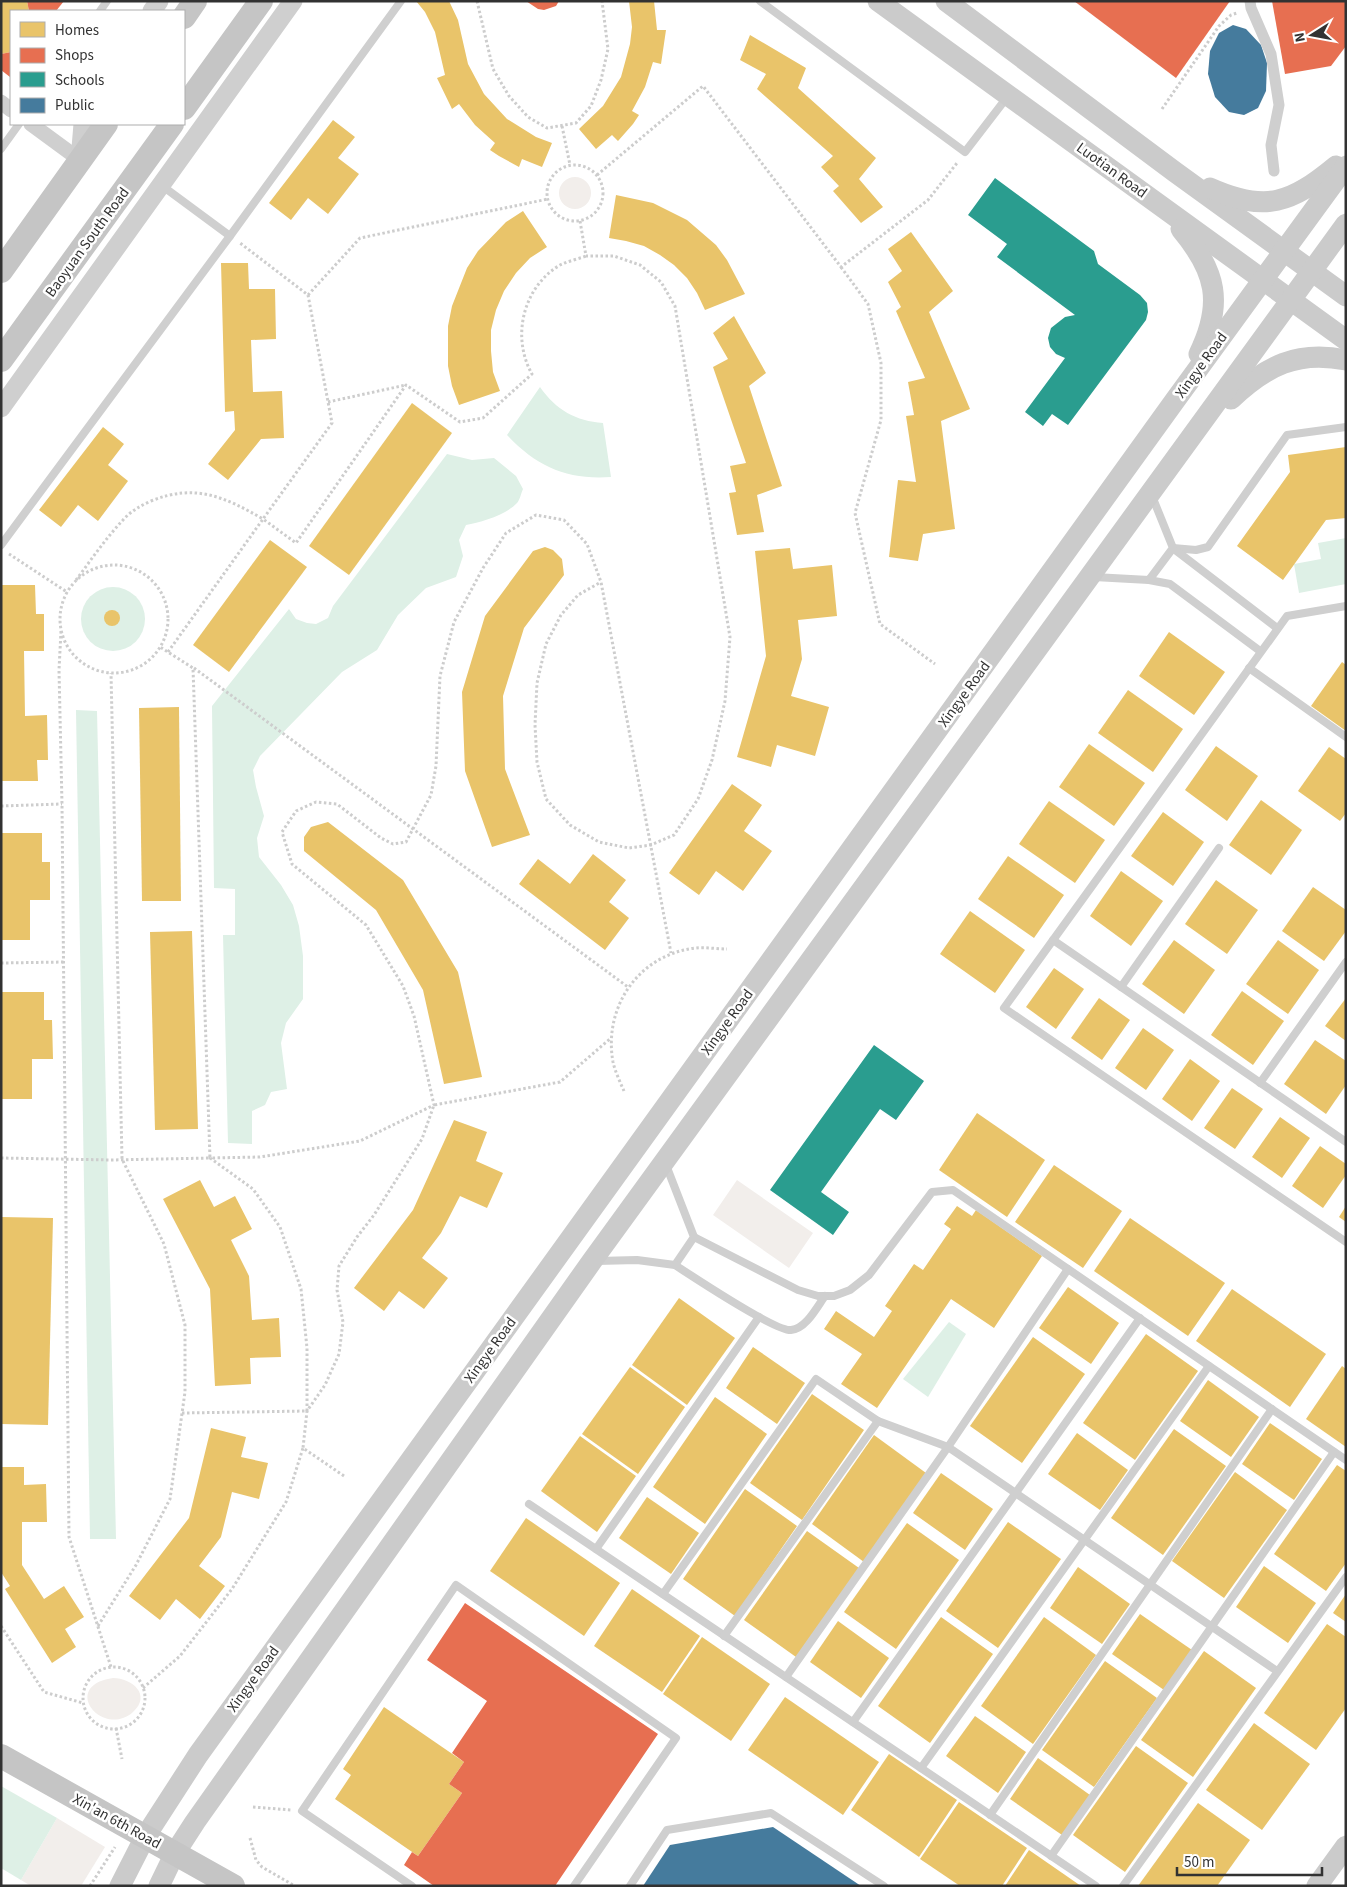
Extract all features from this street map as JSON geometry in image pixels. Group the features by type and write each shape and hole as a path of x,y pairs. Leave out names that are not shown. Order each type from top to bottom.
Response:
{"main road":[{"path":"185,16 195,1"},
{"path":"185,107 261,1"},
{"name":"Luotian Road","path":"878,1 1009,94 1346,340"},
{"path":"946,1 1175,172 1346,296"},
{"path":"1,271 105,125"},
{"name":"Baoyuan South Road","path":"1,360 171,125"},
{"path":"1175,172 1233,198 1252,201 1272,201 1291,197 1302,192 1346,157"},
{"name":"Xingye Road","path":"120,1886 145,1837 198,1755 1346,166"},
{"path":"1153,200 1193,243 1210,273 1214,290 1214,309 1206,337 1193,368 1176,399"},
{"path":"159,1886 175,1853 195,1822 592,1261 1346,224"},
{"path":"1200,425 1250,382 1281,363 1318,356 1346,360"},
{"path":"543,1276 542,1288 547,1297 556,1300 562,1299 569,1294"},
{"name":"Xin'an 6th Road","path":"1,1756 233,1886"},
{"path":"1316,1886 1346,1846"}],"street":[{"path":"1,408 293,1"},
{"path":"1251,4 1271,54 1279,105 1271,145 1274,171"},
{"path":"32,125 80,160"},
{"path":"80,160 83,125"}],"lane":[{"path":"1,545 230,236 400,1"},
{"path":"760,1 965,152 1009,94"},
{"path":"1,149 18,125"},
{"path":"161,186 230,236"},
{"path":"1173,548 1196,550 1208,547 1287,435 1346,426"},
{"path":"1150,492 1173,548 1277,628"},
{"path":"1149,580 1173,548"},
{"path":"1090,576 1149,580 1170,584 1260,651"},
{"path":"1346,606 1287,616 1004,1008 1346,1242"},
{"path":"1249,668 1346,737"},
{"path":"1122,987 1219,848"},
{"path":"1053,940 1346,1142"},
{"path":"1260,1083 1346,962"},
{"path":"665,1162 694,1237 798,1290 818,1296 834,1296 850,1290 869,1275 932,1192 953,1190 1346,1460"},
{"path":"675,1265 694,1237"},
{"path":"592,1261 637,1260 675,1265 759,1317 784,1330 798,1328 806,1322 825,1296"},
{"path":"786,1677 948,1447 1068,1269"},
{"path":"596,1549 759,1317"},
{"path":"853,1722 1140,1318"},
{"path":"921,1768 1209,1366"},
{"path":"663,1594 816,1379 878,1421 948,1447 1277,1671"},
{"path":"990,1815 1272,1409"},
{"path":"724,1636 878,1421"},
{"path":"1051,1856 1334,1452"},
{"path":"529,1504 1096,1886"},
{"path":"1123,1886 1346,1576"},
{"path":"412,1886 302,1811 456,1585 676,1738 574,1886"},
{"path":"630,1886 667,1830 771,1812 884,1886"}],"path":[{"path":"477,1 493,69 509,96 528,117 547,128 576,123 591,106 601,80 608,49 602,1"},
{"path":"1162,109 1219,26 1231,15 1251,4"},
{"path":"597,176 704,86 868,304 880,363 881,420 855,513 880,624 935,664"},
{"path":"562,126 570,166"},
{"path":"841,267 928,200 965,152"},
{"path":"570,166 584,166 592,170 603,186 604,195 601,205 589,218 580,222 562,219 555,213 548,199 548,187 551,178 557,171 570,166"},
{"path":"308,295 360,238 548,199"},
{"path":"580,222 586,256"},
{"path":"168,652 332,423 308,295 230,236"},
{"path":"328,402 406,384 460,422 483,418 532,374 525,362 520,334 525,307 539,283 560,265 586,256 614,256 640,265 661,282 675,306 730,637 725,701 712,760 698,799 674,834 651,845 629,848 600,842 570,825 546,799 537,762 537,683 546,644 561,615 578,595 601,582"},
{"path":"111,1667 69,1537 64,962 59,670 60,612 67,592 123,519 138,507 161,497 180,492 206,494 233,502 263,519 296,543 406,384"},
{"path":"306,1411 325,1385 339,1354 343,1322 337,1290 339,1266 422,1139 434,1104 414,1016 403,986 366,925 292,864 282,832 296,811 316,802 337,804 381,838 393,844 406,842 414,831 432,795 436,766 440,676 454,622 483,568 506,533 536,515 564,520 587,544 601,582 671,954"},
{"path":"8,553 67,592"},
{"path":"61,631 67,647 78,660 93,670 111,673 127,672 142,665 156,654 164,639 168,621 165,603 157,586 144,574 127,566 109,565 91,569 76,580"},
{"path":"160,647 193,668 628,987"},
{"path":"193,668 210,1158"},
{"path":"98,1626 136,1565 170,1499 185,1392 185,1325 164,1244 122,1159 111,673"},
{"path":"1,806 62,804"},
{"path":"624,1091 613,1063 611,1038 614,1015 628,987 648,965 671,954 696,947 727,949"},
{"path":"1,963 64,962"},
{"path":"1,1158 112,1160 260,1157 360,1142 434,1104 560,1082 611,1038"},
{"path":"143,1688 180,1656 232,1589 286,1502 303,1448 306,1411 307,1348 301,1289 280,1228 252,1189 210,1158"},
{"path":"182,1413 306,1411"},
{"path":"303,1448 344,1476"},
{"path":"1,1626 44,1692 83,1702"},
{"path":"111,1667 122,1668 131,1672 143,1688 143,1708 138,1717 130,1724 110,1729 92,1720 86,1712 83,1692 93,1675 102,1670 111,1667"},
{"path":"116,1728 122,1759"},
{"path":"253,1807 302,1811"},
{"path":"250,1838 256,1860 262,1867 295,1886"},
{"path":"90,1886 115,1846"}],"shaded area":[{"path":"575,177 581,178 586,182 590,187 590,199 586,204 581,208 575,209 569,208 564,204 560,199 559,193 560,187 564,182 569,178"},
{"path":"540,387 553,402 567,413 584,420 603,423 611,477 580,476 554,469 541,463 507,435"},
{"path":"447,454 472,460 494,458 516,476 523,489 518,502 507,511 486,520 466,525 459,540 463,556 456,577 426,588 398,615 377,650 342,672 260,756 253,770 264,816 257,838 259,857 281,885 293,905 299,926 303,956 303,999 286,1023 281,1043 287,1089 271,1092 265,1105 252,1111 252,1144 228,1143 223,935 235,935 235,889 214,888 212,706 289,609 296,619 307,623 316,624 328,618 333,606"},
{"path":"1346,538 1346,584 1299,593 1294,564 1321,559 1318,543"},
{"path":"113,587 131,593 139,601 145,619 139,637 131,645 113,651 95,645 87,637 81,619 87,601 95,593"},
{"path":"76,710 97,711 116,1539 90,1539"},
{"path":"737,1180 813,1233 789,1268 713,1215"},
{"path":"949,1322 966,1334 928,1397 903,1379"},
{"path":"113,1678 133,1684 140,1694 141,1700 138,1706 133,1712 121,1719 110,1719 99,1715 92,1708 88,1699 89,1690 97,1683"},
{"path":"1,1786 57,1818 21,1880 1,1868"},
{"path":"57,1818 105,1847 81,1886 31,1886 21,1880"}],"building: Homes":[{"path":"1,1 27,1 29,10 10,10 10,52 1,54"},
{"path":"416,1 449,1 458,20 468,64 484,94 507,119 536,137 552,143 542,167 522,159 519,167 499,156 490,150 495,143 475,125 459,104 452,109 437,78 445,75 435,32 425,12"},
{"path":"629,1 654,1 657,30 666,30 661,64 653,62 645,87 632,111 639,115 633,124 618,141 612,135 596,149 579,129 603,106 621,77 630,44 632,27"},
{"path":"1141,1 1205,1 1208,7 1186,18 1181,7 1174,10 1184,54 1158,61 1150,21"},
{"path":"1286,1 1346,1 1346,13 1325,17 1332,55 1296,61"},
{"path":"750,35 806,68 798,88 876,158 859,179 883,207 861,223 833,191 839,186 821,167 833,156 757,89 766,74 740,60"},
{"path":"333,120 355,137 338,158 359,174 328,214 308,198 291,220 269,203"},
{"path":"616,195 653,203 687,220 716,245 727,260 745,294 705,310 687,278 674,265 644,246 609,238"},
{"path":"523,211 547,247 530,258 516,273 504,291 496,310 491,330 491,351 493,372 500,391 459,405 452,386 448,366 448,326 452,306 467,268 478,251 506,222"},
{"path":"911,232 953,291 929,312 970,409 941,421 955,529 923,534 918,561 889,557 898,480 916,482 906,416 914,415 908,382 925,378 896,311 901,307 888,282 902,271 888,249"},
{"path":"221,263 248,263 249,289 275,289 276,339 251,340 253,392 282,391 284,438 261,439 228,480 208,464 235,430 234,411 225,412"},
{"path":"734,316 766,373 749,386 782,486 757,495 764,532 737,535 729,493 736,492 730,466 746,463 713,367 728,359 713,333"},
{"path":"412,403 452,433 349,575 309,546"},
{"path":"103,427 124,444 108,465 128,481 98,521 78,505 61,527 39,510"},
{"path":"1346,447 1346,518 1326,520 1283,580 1237,546 1290,472 1288,455"},
{"path":"270,540 307,567 229,672 193,645"},
{"path":"545,547 553,550 562,559 564,575 524,628 503,696 505,769 530,835 492,847 465,771 462,692 485,616 533,551"},
{"path":"790,548 793,569 832,565 837,616 798,620 802,659 791,696 829,707 815,756 777,745 771,767 737,757 766,656 755,551"},
{"path":"1,585 35,585 36,614 44,614 44,651 24,651 25,716 47,715 48,760 37,760 38,781 1,781"},
{"path":"112,610 120,618 112,626 104,618"},
{"path":"1169,632 1225,672 1194,715 1139,676"},
{"path":"1342,662 1346,665 1346,731 1311,706"},
{"path":"1128,690 1183,729 1153,772 1098,733"},
{"path":"179,707 181,901 142,901 139,708"},
{"path":"1089,744 1145,783 1114,826 1059,787"},
{"path":"1216,746 1258,776 1227,821 1185,790"},
{"path":"1329,747 1346,759 1346,813 1340,821 1298,791"},
{"path":"732,784 762,805 744,831 772,851 743,891 716,871 699,895 669,873"},
{"path":"1261,800 1302,830 1271,875 1229,845"},
{"path":"1049,801 1105,840 1075,883 1019,844"},
{"path":"1163,812 1204,842 1173,886 1131,856"},
{"path":"328,822 403,880 458,972 482,1077 444,1084 423,990 376,910 304,851 304,837 311,827"},
{"path":"1,833 42,833 42,862 50,862 50,900 30,900 30,940 1,940"},
{"path":"593,854 626,880 609,902 629,918 605,950 519,884 538,859 570,884"},
{"path":"1008,856 1064,895 1034,938 978,899"},
{"path":"1121,871 1163,901 1131,946 1090,916"},
{"path":"1216,880 1258,910 1227,954 1185,924"},
{"path":"1313,887 1346,910 1346,931 1324,961 1282,931"},
{"path":"970,911 1025,950 995,993 940,954"},
{"path":"192,931 198,1129 155,1130 150,932"},
{"path":"1174,940 1215,970 1184,1014 1142,984"},
{"path":"1278,940 1319,970 1288,1014 1246,984"},
{"path":"1054,968 1084,989 1056,1029 1026,1007"},
{"path":"1242,991 1284,1021 1253,1065 1211,1035"},
{"path":"1,992 44,992 44,1020 52,1020 53,1059 32,1059 32,1099 1,1099"},
{"path":"1099,998 1130,1020 1102,1060 1071,1038"},
{"path":"1346,998 1346,1041 1325,1026"},
{"path":"1143,1028 1174,1050 1146,1090 1115,1068"},
{"path":"1315,1040 1346,1061 1346,1085 1326,1114 1284,1084"},
{"path":"1190,1059 1220,1081 1192,1121 1162,1099"},
{"path":"1232,1088 1263,1109 1235,1149 1204,1128"},
{"path":"977,1113 1045,1160 1007,1217 939,1170"},
{"path":"1280,1117 1310,1138 1282,1178 1252,1157"},
{"path":"454,1120 487,1132 476,1161 503,1173 487,1208 460,1196 441,1233 422,1258 448,1278 424,1309 399,1291 384,1311 354,1288 413,1210"},
{"path":"1320,1146 1346,1164 1346,1175 1323,1208 1292,1186"},
{"path":"1054,1165 1122,1211 1083,1268 1015,1222"},
{"path":"200,1180 214,1207 235,1196 252,1229 231,1240 249,1276 252,1320 279,1318 281,1357 250,1358 251,1384 215,1386 210,1289 163,1199"},
{"path":"957,1206 972,1216 976,1210 1042,1256 994,1328 951,1299 877,1408 841,1384 862,1354 824,1329 836,1311 874,1337 892,1311 885,1306 914,1264 923,1270 951,1229 944,1224"},
{"path":"1346,1206 1346,1222 1339,1217"},
{"path":"1,1217 53,1218 48,1425 1,1424"},
{"path":"1130,1218 1225,1283 1188,1336 1094,1271"},
{"path":"1068,1287 1119,1323 1091,1364 1039,1328"},
{"path":"1232,1289 1326,1354 1290,1407 1196,1341"},
{"path":"679,1298 735,1338 687,1405 632,1365"},
{"path":"1146,1334 1198,1371 1135,1460 1083,1423"},
{"path":"1033,1337 1085,1374 1022,1463 970,1426"},
{"path":"753,1347 805,1383 777,1424 726,1388"},
{"path":"1342,1366 1346,1369 1346,1447 1306,1419"},
{"path":"630,1367 685,1407 638,1474 582,1434"},
{"path":"1208,1380 1259,1417 1231,1457 1180,1421"},
{"path":"812,1394 864,1430 802,1520 750,1483"},
{"path":"715,1397 767,1434 705,1524 653,1487"},
{"path":"1270,1423 1322,1459 1294,1500 1242,1464"},
{"path":"211,1428 246,1437 241,1457 268,1463 259,1499 232,1492 221,1537 199,1566 225,1586 200,1619 176,1599 160,1620 129,1596 189,1518"},
{"path":"1174,1429 1226,1466 1163,1555 1111,1518"},
{"path":"1077,1433 1128,1470 1100,1510 1048,1474"},
{"path":"874,1435 926,1473 864,1562 812,1524"},
{"path":"580,1436 636,1476 597,1532 541,1491"},
{"path":"1337,1465 1346,1471 1346,1563 1326,1591 1274,1554"},
{"path":"1,1467 24,1467 24,1485 46,1484 47,1522 22,1522 22,1565 44,1599 64,1586 84,1617 65,1629 76,1647 52,1663 5,1589 10,1586 1,1572"},
{"path":"1235,1472 1287,1510 1224,1598 1172,1561"},
{"path":"941,1473 993,1509 965,1550 913,1513"},
{"path":"745,1489 797,1526 735,1616 683,1579"},
{"path":"647,1497 699,1533 671,1574 619,1538"},
{"path":"526,1518 620,1583 584,1636 490,1571"},
{"path":"1008,1522 1061,1559 998,1648 946,1611"},
{"path":"907,1523 959,1560 896,1649 844,1612"},
{"path":"807,1531 859,1568 796,1657 744,1620"},
{"path":"1264,1566 1316,1603 1288,1643 1236,1607"},
{"path":"1078,1567 1130,1604 1102,1644 1050,1608"},
{"path":"632,1589 700,1636 662,1692 594,1646"},
{"path":"1346,1594 1346,1622 1333,1613"},
{"path":"1140,1614 1192,1650 1164,1690 1112,1654"},
{"path":"941,1617 993,1654 930,1743 878,1706"},
{"path":"1044,1617 1096,1655 1033,1744 981,1706"},
{"path":"838,1621 889,1658 861,1698 810,1662"},
{"path":"1327,1624 1346,1637 1346,1708 1316,1750 1264,1713"},
{"path":"702,1637 770,1684 731,1741 663,1694"},
{"path":"1204,1651 1256,1688 1193,1777 1141,1740"},
{"path":"522,1654 646,1738 615,1785 491,1701"},
{"path":"1105,1661 1157,1698 1094,1787 1042,1750"},
{"path":"785,1697 879,1762 843,1815 748,1750"},
{"path":"384,1707 464,1762 449,1784 462,1793 418,1856 335,1799 351,1775 343,1769"},
{"path":"975,1716 1026,1752 998,1793 946,1756"},
{"path":"1254,1723 1310,1764 1262,1830 1206,1790"},
{"path":"1136,1746 1188,1783 1125,1872 1073,1835"},
{"path":"889,1754 957,1800 919,1857 851,1810"},
{"path":"1038,1758 1090,1795 1062,1835 1010,1799"},
{"path":"959,1802 1027,1848 1002,1886 960,1886 920,1859"},
{"path":"1198,1803 1250,1840 1217,1886 1138,1886"},
{"path":"1029,1850 1081,1886 1005,1886"}],"building: Shops":[{"path":"27,1 64,1 57,10 29,10"},
{"path":"526,1 559,1 556,6 544,10 538,9"},
{"path":"1074,1 1230,1 1176,78"},
{"path":"1272,1 1346,1 1346,46 1331,66 1285,74"},
{"path":"10,52 10,77 1,70 1,54"},
{"path":"465,1603 658,1734 555,1886 434,1886 404,1865 412,1852 418,1856 462,1793 449,1784 464,1762 452,1753 487,1701 427,1660"}],"building: Schools":[{"path":"995,178 1094,251 1098,264 1140,295 1147,303 1148,312 1146,320 1068,425 1052,414 1043,426 1025,412 1065,358 1056,354 1050,347 1048,338 1051,328 1065,317 1075,315 997,257 1007,244 968,215"},
{"path":"874,1045 924,1081 896,1120 880,1109 821,1192 849,1212 833,1235 770,1190"}],"building: Public":[{"path":"1233,25 1246,29 1261,45 1267,63 1266,91 1258,108 1244,115 1229,112 1215,97 1208,74 1210,51 1219,33"},
{"path":"773,1827 861,1886 643,1886 670,1845"}]}
